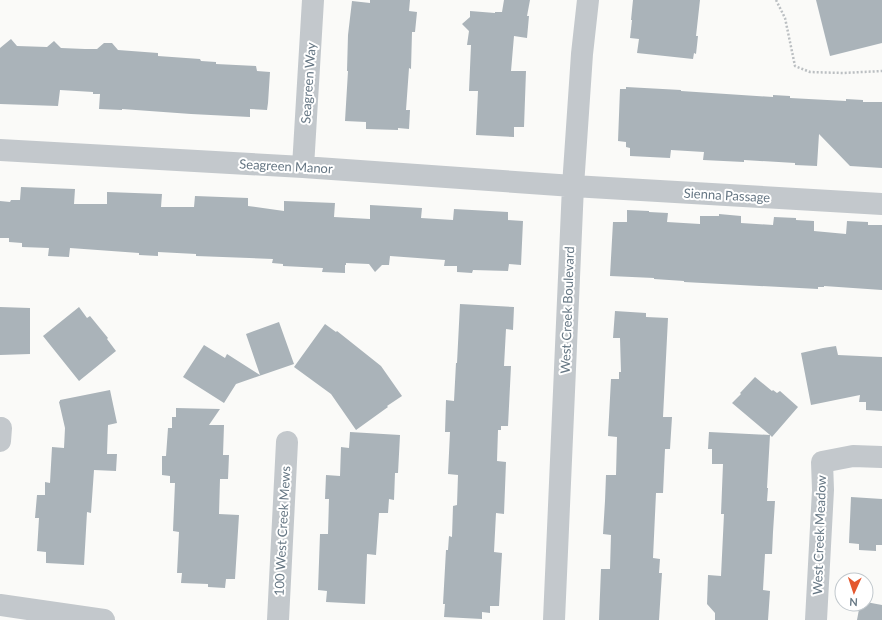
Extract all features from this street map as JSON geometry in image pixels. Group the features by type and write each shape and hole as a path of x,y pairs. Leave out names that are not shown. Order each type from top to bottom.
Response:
{"street":[{"name":"Seagreen Way","path":"303,166 313,0"},
{"name":"West Creek Boulevard","path":"554,620 572,186 582,54 588,0"},
{"name":"Seagreen Manor","path":"0,150 303,166 572,186"},
{"name":"Sienna Passage","path":"572,186 882,204"},
{"name":"100 West Creek Mews","path":"278,620 287,442"},
{"name":"West Creek Meadow","path":"816,620 822,462 853,456 882,457"},
{"path":"0,605 104,620"}],"path":[{"path":"776,0 785,18 795,66 810,72 843,73 882,71"}],"building":[{"path":"370,0 410,0 409,11 417,12 415,32 412,32 411,69 409,68 406,110 410,110 409,129 366,129 366,122 345,121 348,71 348,35 352,1 370,3"},
{"path":"504,0 530,0 527,16 529,16 527,38 514,36 511,71 526,71 524,127 514,127 514,137 476,135 478,91 469,91 471,45 467,45 469,31 462,24 470,17 470,11 495,13 502,12"},
{"path":"633,0 700,0 696,36 698,36 696,54 694,53 693,59 637,53 639,39 630,38"},
{"path":"816,0 882,0 882,43 830,56"},
{"path":"11,39 17,46 47,47 54,41 61,48 85,49 97,49 104,43 112,43 118,50 158,53 158,56 200,59 201,61 216,62 216,64 256,66 257,71 270,72 267,110 250,109 250,117 122,109 99,109 100,94 93,94 93,92 60,90 58,106 0,104 0,48"},
{"path":"626,87 773,97 773,95 790,96 790,98 846,101 846,99 863,100 863,102 882,102 882,168 850,166 819,134 817,166 744,160 744,162 703,160 704,152 671,150 670,158 630,156 630,148 626,147 626,142 618,141 620,89 626,89"},
{"path":"21,187 75,189 74,204 107,204 107,192 162,194 161,207 194,207 195,196 248,198 248,206 284,211 284,201 335,203 334,217 370,219 370,205 422,208 421,218 453,220 454,209 508,212 508,220 523,221 521,265 509,264 508,271 473,270 472,273 457,272 457,266 444,266 445,260 390,256 389,265 382,265 375,272 369,264 346,263 345,273 322,272 323,268 283,266 283,264 272,263 273,259 196,256 196,254 158,252 158,256 139,255 139,253 70,248 69,257 48,256 49,248 22,247 22,243 9,242 9,238 0,238 0,201 10,202 11,200 20,200"},
{"path":"627,210 668,213 667,222 700,224 700,216 719,216 719,214 741,216 741,223 773,225 774,217 796,218 796,220 814,221 814,231 846,234 847,221 868,222 868,225 882,225 882,290 824,286 818,287 818,289 684,282 654,278 610,276 613,222 627,222"},
{"path":"460,304 514,307 513,330 506,329 504,366 511,366 508,426 501,426 501,430 498,430 497,461 506,462 504,514 496,513 494,552 502,553 499,606 490,606 490,613 482,612 482,619 444,617 445,604 443,604 446,550 448,550 449,536 452,537 453,506 457,505 458,475 448,474 450,432 445,432 446,400 454,401"},
{"path":"0,307 30,308 30,354 0,355"},
{"path":"79,307 87,318 90,316 108,338 107,339 116,351 79,381 43,336"},
{"path":"615,311 646,313 646,317 668,318 663,417 672,417 670,449 665,449 663,493 656,493 653,558 660,559 659,573 662,573 659,620 599,620 601,569 610,569 611,535 603,534 606,475 616,475 617,437 608,436 611,379 619,379 619,372 621,372 620,338 613,338"},
{"path":"279,322 294,364 236,384 224,403 183,377 204,345 225,358 227,354 260,375 246,334"},
{"path":"325,324 336,332 337,331 381,366 402,396 356,430 331,394 294,367"},
{"path":"836,346 838,355 882,357 882,411 866,410 866,402 859,402 860,395 811,405 801,353"},
{"path":"755,377 772,391 773,390 777,393 780,391 798,407 772,437 732,403"},
{"path":"110,390 117,423 108,425 107,454 117,454 116,471 94,470 91,513 87,512 84,565 46,563 46,552 37,551 39,518 35,518 37,495 45,495 45,482 50,483 52,447 64,448 65,428 59,402 60,400"},
{"path":"176,408 220,409 209,425 224,425 223,455 229,455 228,479 220,479 219,514 239,515 235,579 226,579 225,588 208,587 208,584 181,583 182,573 177,573 179,532 173,531 175,483 170,483 170,476 162,475 162,456 166,456 168,428 172,428 172,417 176,417"},
{"path":"350,432 400,435 398,473 395,473 394,500 389,499 388,513 379,513 376,555 367,554 365,604 326,602 327,591 318,590 320,534 328,534 329,499 325,499 326,475 340,476 341,447 349,448"},
{"path":"709,432 770,435 767,501 775,501 772,554 765,554 763,590 770,591 768,620 715,620 715,613 707,604 708,575 721,576 724,514 721,514 723,464 712,464 712,449 708,449"},
{"path":"851,497 882,499 882,545 876,545 876,551 859,550 859,544 849,543"},
{"path":"874,604 882,605 882,620 857,620 858,612 874,612"}]}
